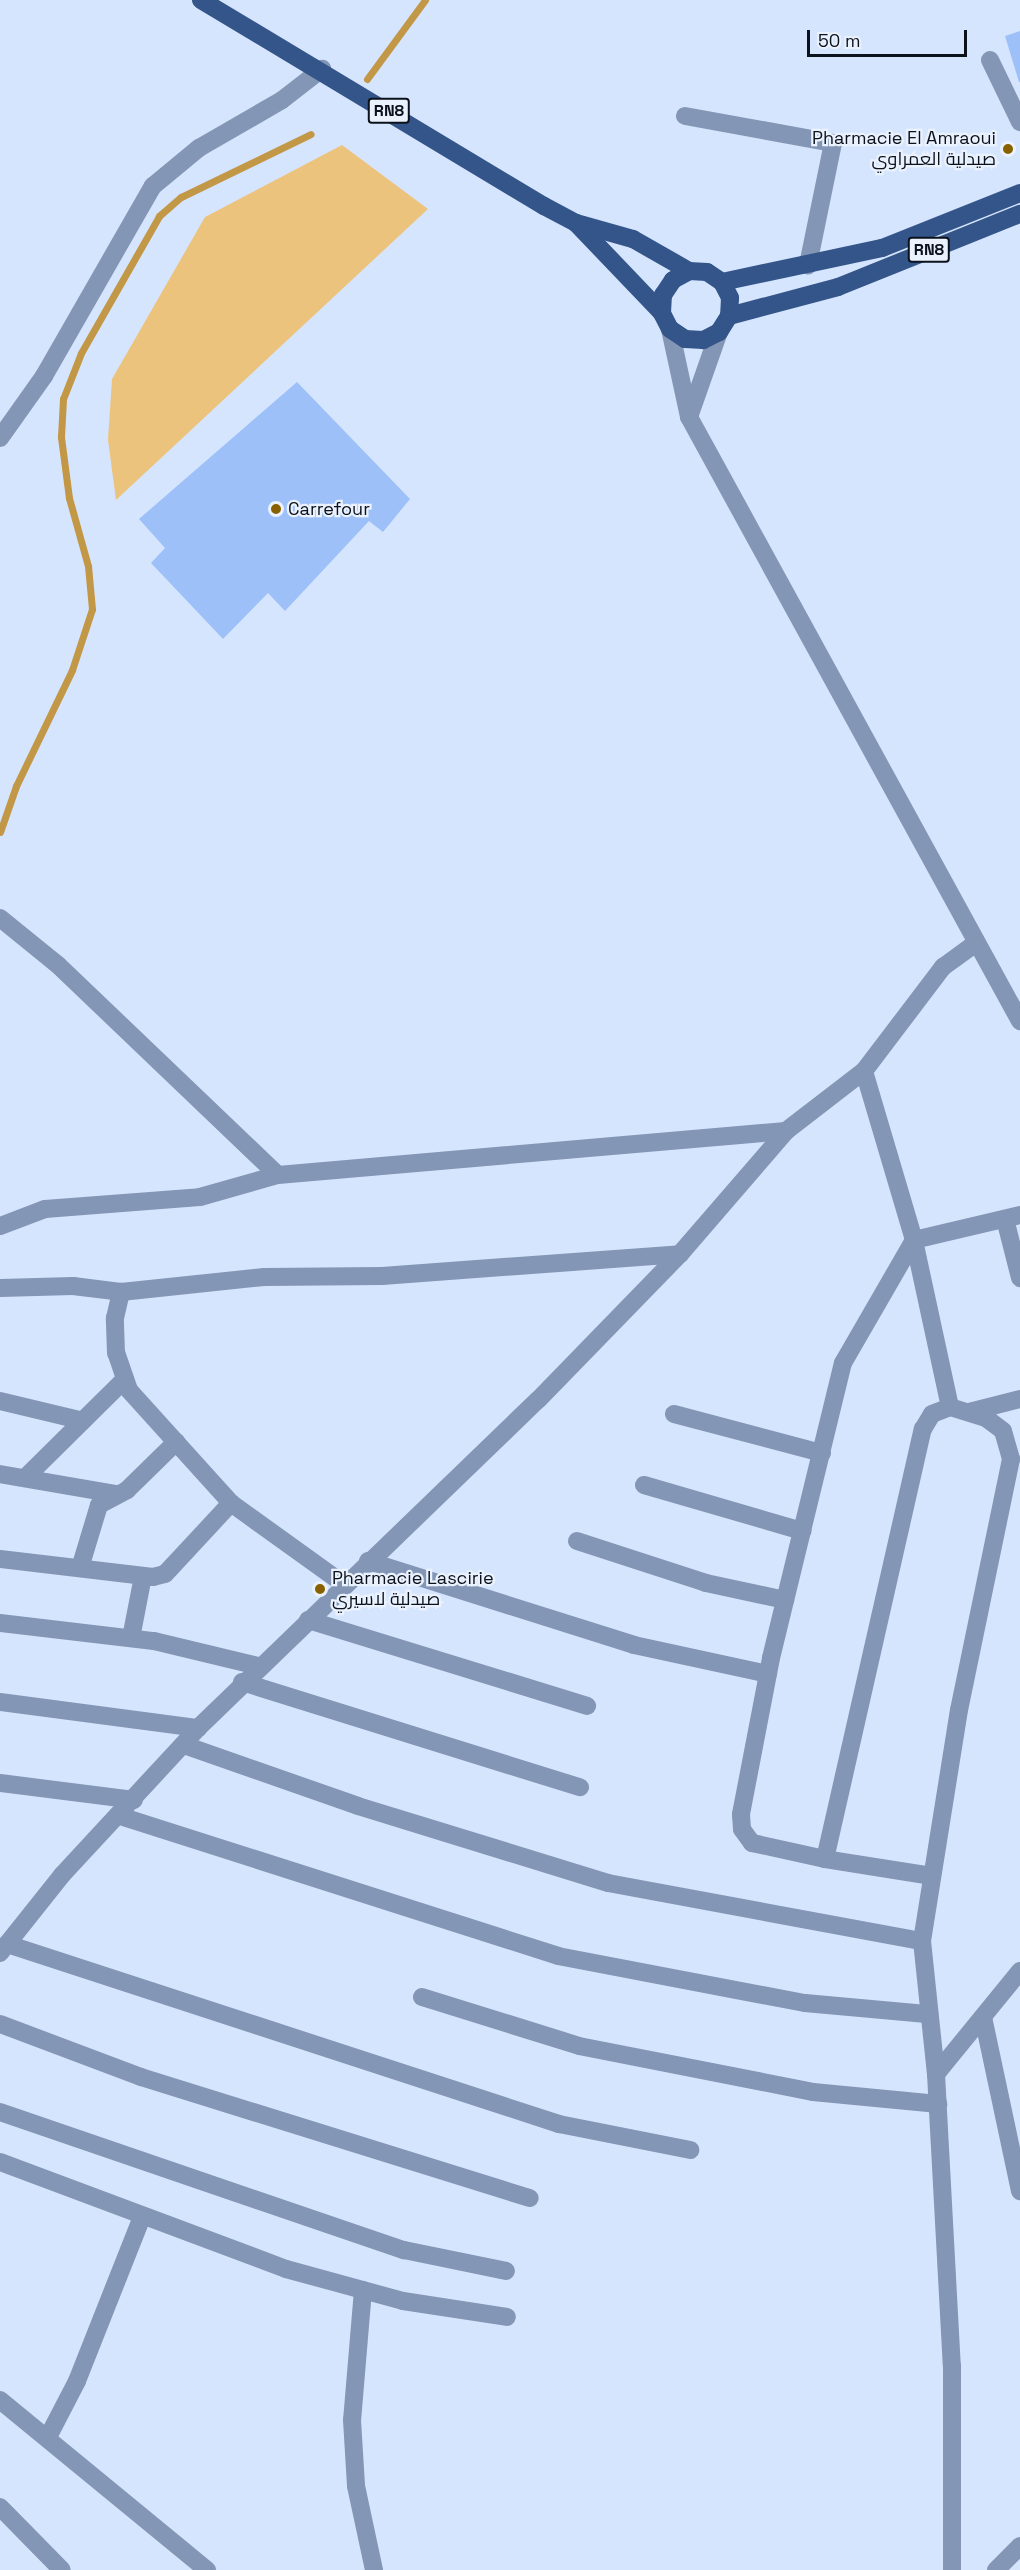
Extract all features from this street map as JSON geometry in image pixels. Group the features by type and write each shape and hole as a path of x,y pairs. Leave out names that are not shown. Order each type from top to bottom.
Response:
{"main road":[{"name":"RN8","path":"201,0 322,69 576,223 633,239 689,271 707,272 722,282 882,248 1020,193"},
{"name":"RN8","path":"576,223 685,339 703,340 724,324 838,288 1020,214"},
{"path":"666,321 663,295 673,280 689,271"},
{"path":"722,282 730,298 724,324"}],"street":[{"path":"990,60 1020,122"},
{"path":"0,438 44,376 153,186 199,148 282,100 322,69"},
{"path":"685,116 834,143 807,265"},
{"path":"666,321 689,417 1020,1021"},
{"path":"689,417 724,324"},
{"path":"3,919 58,965 278,1174"},
{"path":"690,2150 559,2124 4,1948 62,1875 134,1800 198,1728 258,1666 538,1400 680,1254 786,1131 864,1071 922,989 943,967 976,943"},
{"path":"864,1071 914,1240 959,1410"},
{"path":"0,1226 45,1209 200,1197 278,1174 786,1131"},
{"path":"932,1876 752,1843 742,1829 768,1674 785,1600 843,1363 861,1324 914,1240 1012,1217 1020,1278"},
{"path":"0,1288 73,1286 121,1292 264,1276 382,1276 680,1254"},
{"path":"121,1292 114,1318 116,1353 129,1390 231,1503 345,1585"},
{"path":"26,1477 125,1379"},
{"path":"825,1858 923,1429 932,1414 1020,1400"},
{"path":"0,1401 83,1421"},
{"path":"952,2570 952,2366 936,2074 927,2014 922,1941 959,1710 1014,1486 1011,1459 1003,1431 986,1418 959,1410"},
{"path":"674,1414 822,1453"},
{"path":"80,1568 92,1518 99,1505 146,1473 176,1442"},
{"path":"0,1474 116,1494"},
{"path":"644,1485 802,1531"},
{"path":"0,1559 143,1576 165,1574 231,1503"},
{"path":"577,1541 706,1583 785,1600"},
{"path":"368,1561 634,1645 768,1674"},
{"path":"131,1638 143,1576"},
{"path":"308,1620 586,1706"},
{"path":"0,1623 131,1638 258,1666"},
{"path":"242,1683 580,1787"},
{"path":"0,1702 198,1728"},
{"path":"184,1745 358,1806 608,1883 922,1941"},
{"path":"0,1783 134,1800"},
{"path":"120,1815 558,1956 805,2003 927,2014"},
{"path":"936,2074 1020,1971"},
{"path":"422,1997 579,2046 813,2092 938,2104"},
{"path":"983,2017 1020,2191"},
{"path":"0,2024 141,2077 530,2198"},
{"path":"0,2112 404,2250 506,2271"},
{"path":"0,2162 286,2269 363,2290 507,2317"},
{"path":"48,2437 77,2381 142,2217"},
{"path":"363,2290 352,2420 356,2486 374,2570"},
{"path":"0,2400 48,2437 207,2570"},
{"path":"0,2507 63,2570"},
{"path":"996,2570 1020,2546"}],"shaded area":[{"path":"342,145 428,209 116,500 108,440 112,379 205,217"}],"building":[{"path":"1020,31 1020,82 1019,82 1005,36"},
{"name":"Carrefour","path":"297,382 410,499 383,532 369,521 285,611 268,593 223,639 151,563 165,548 139,519"}],"waterway":[{"path":"367,79 425,0"},
{"path":"0,832 16,786 72,670 92,609 88,566 69,498 61,437 63,399 81,353 159,216 181,197 311,134"}],"place":[{"name":"Pharmacie El Amraoui صيدلية العمراوي","path":"1008,149"},
{"name":"Carrefour","path":"276,509"},
{"name":"Pharmacie Lascirie صيدلية لاسيري","path":"320,1589"}]}
